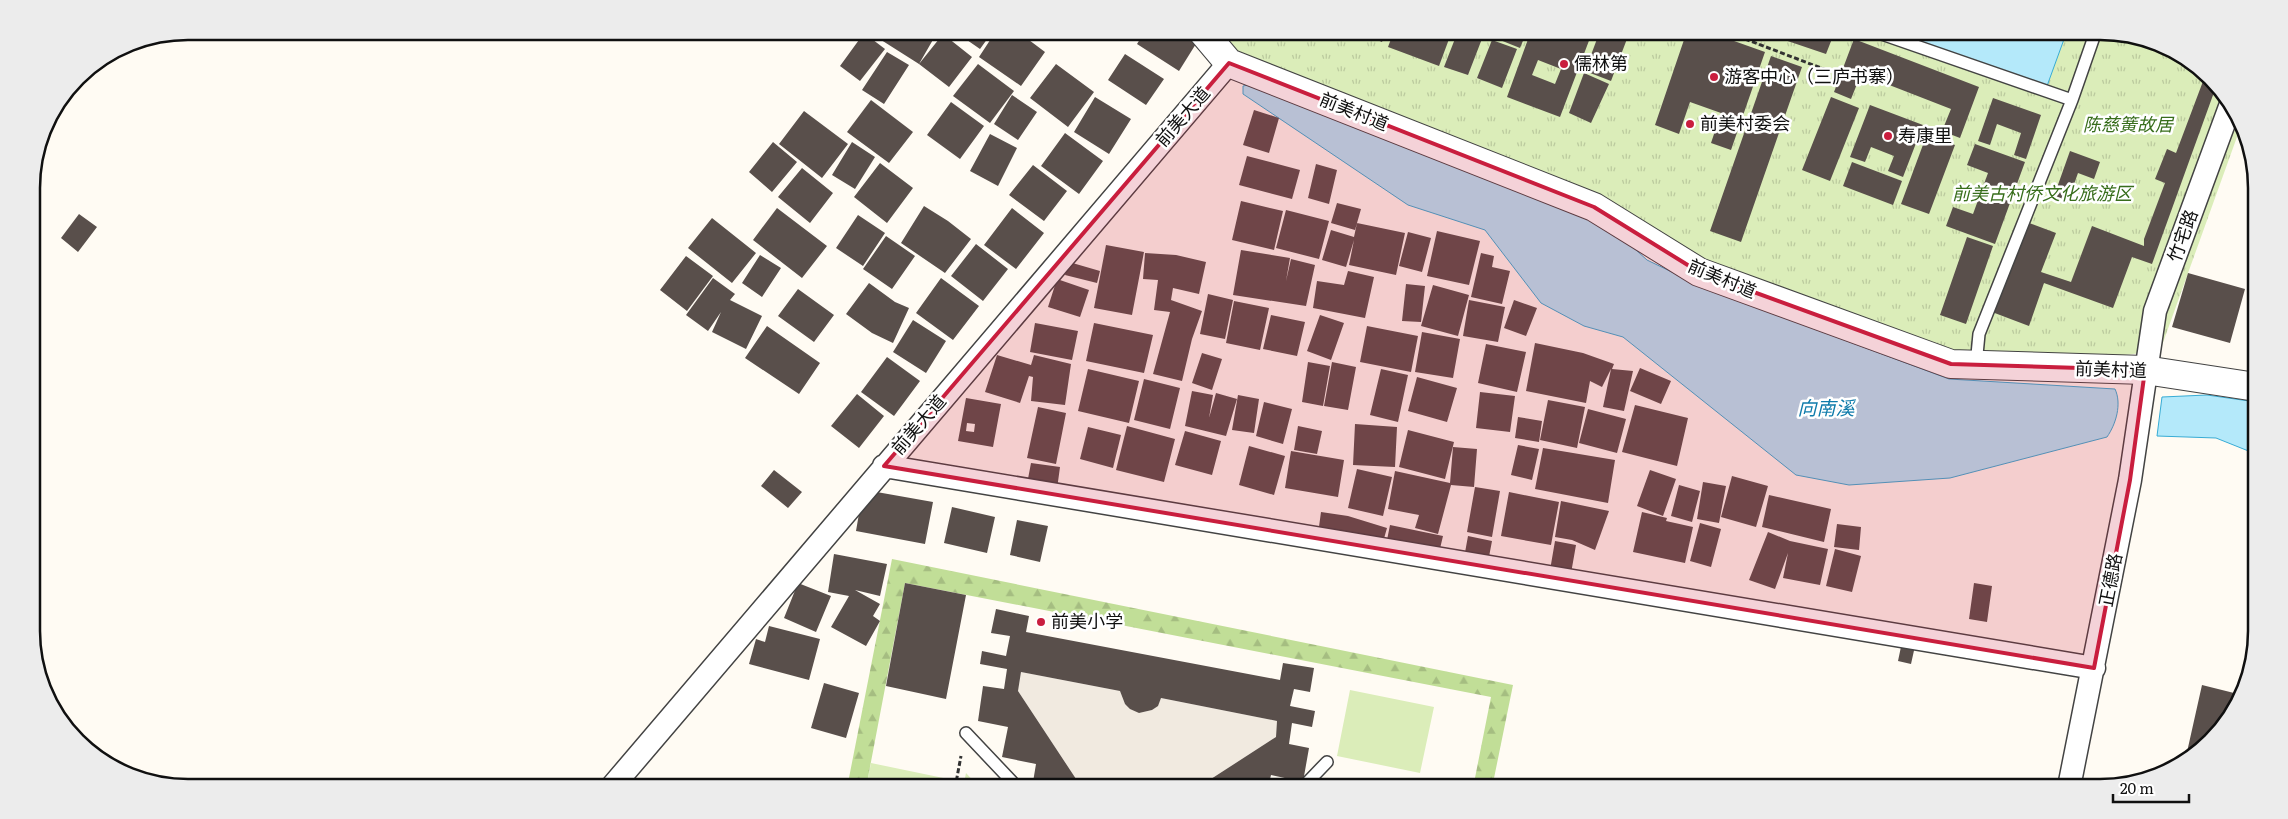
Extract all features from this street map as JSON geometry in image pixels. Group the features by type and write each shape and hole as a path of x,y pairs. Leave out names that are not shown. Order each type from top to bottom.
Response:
{"street":[{"name":"前美村道","path":"1210,40 1229,63 1594,207 1699,272 1951,364 2145,370 2248,386"},
{"name":"前美大道","path":"619,779 1229,63"},
{"name":"竹宅路","path":"2145,370 2155,311 2228,113"},
{"name":"正德路","path":"2072,779 2130,480 2145,370"},
{"path":"884,466 2094,668"}],"lane":[{"path":"1899,40 2072,100"},
{"path":"1976,366 1979,334 2072,100 2093,40"},
{"path":"966,733 1009,779"},
{"path":"1311,779 1327,762"}],"path":[{"path":"1748,40 1829,71"},
{"path":"957,779 966,733"}],"highlighted area":[{"path":"1229,63 1594,207 1699,272 1951,364 2145,370 2130,480 2094,668 884,466"}],"green space":[{"name":"前美古村侨文化旅游区","path":"1222,40 2119,41 2148,48 2166,55 2190,71 2205,83 2217,98 2238,134 2160,351 2079,360 1942,352 1707,262 1566,181 1234,55"},
{"path":"892,559 1513,685 1494,779 1475,779 1491,697 905,583 868,779 849,779"},
{"path":"1350,690 1434,707 1420,773 1337,756"},
{"path":"871,763 948,779 868,779"},
{"path":"966,773 972,779 965,779"}],"shaded area":[{"path":"1021,672 1120,691 1125,704 1139,713 1152,710 1158,705 1161,698 1277,721 1276,737 1211,779 1076,779 1018,691"}],"water":[{"path":"1917,40 2064,40 2047,86"},
{"name":"向南溪","path":"1253,84 1604,221 1647,260 1705,288 1949,379 2115,389 2118,407 2113,426 2107,437 1950,478 1849,485 1796,475 1623,337 1584,326 1541,303 1485,230 1408,205 1243,94 1243,86"},
{"path":"2207,395 2248,401 2248,451 2216,438 2157,436 2162,397"}],"building":[{"path":"859,40 873,40 885,49 860,81 840,66"},
{"path":"881,40 933,40 919,64"},
{"path":"938,40 951,40 972,57 949,87 919,64"},
{"path":"967,40 986,40 980,49"},
{"path":"990,40 1029,40 1045,52 1021,86 979,57"},
{"path":"1139,40 1198,40 1179,71 1137,44"},
{"path":"1391,40 1449,40 1439,66 1388,47"},
{"path":"1454,40 1482,40 1468,75 1444,67"},
{"path":"1492,40 1517,49 1502,88 1477,78"},
{"path":"1500,40 1523,40 1520,48"},
{"path":"1528,40 1589,40 1560,117 1507,97","holes":["1538,60 1561,69 1555,84 1532,75"]},
{"path":"1597,40 1627,40 1611,81 1585,71"},
{"name":"游客中心（三庐书寨）","path":"1684,40 1731,40 1765,52 1731,150 1711,143 1721,113 1690,102 1679,134 1655,125"},
{"path":"1785,40 1831,40 1826,54"},
{"path":"1854,40 1979,87 1960,138 1942,131 1951,109 1861,74 1851,99 1834,92"},
{"path":"887,52 909,65 884,104 862,90"},
{"path":"1125,54 1164,79 1146,105 1108,80"},
{"path":"1771,56 1802,67 1741,242 1710,231"},
{"path":"978,64 1014,91 990,123 953,96"},
{"path":"1056,64 1094,92 1068,127 1030,98"},
{"path":"1584,73 1609,84 1591,123 1569,113"},
{"path":"2203,81 2214,94 2152,264 2132,257 2113,308 2044,283 2029,326 1992,312 2029,223 2056,233 2041,272 2071,282 2092,226 2144,246 2144,239 2165,183 2155,179 2167,149 2176,153"},
{"path":"1012,95 1037,112 1018,140 994,124"},
{"path":"1095,97 1131,119 1109,154 1074,132"},
{"path":"1831,97 1859,108 1830,181 1802,170"},
{"path":"1993,98 2041,115 2026,159 2014,155 2021,133 1997,124 1990,145 1978,141"},
{"path":"871,100 913,132 889,163 847,132"},
{"path":"951,102 984,126 960,159 927,135"},
{"name":"寿康里","path":"1870,105 1923,125 1903,177 1888,171 1894,156 1871,147 1865,162 1850,157"},
{"path":"1254,110 1279,118 1269,153 1243,145"},
{"path":"804,111 848,144 822,178 779,144"},
{"path":"1065,133 1103,161 1079,194 1041,166"},
{"path":"990,134 1017,148 998,186 970,171"},
{"path":"1927,134 1955,145 1929,214 1901,204"},
{"path":"773,142 797,162 772,192 749,172"},
{"path":"852,142 875,157 855,189 832,175"},
{"path":"1975,144 2025,162 1995,244 1946,226 1953,207 1973,214 1988,173 1967,165"},
{"path":"2070,151 2100,162 2094,179 2078,173 2068,201 2054,196"},
{"path":"1247,156 1300,170 1292,199 1239,185"},
{"path":"1852,162 1902,181 1893,205 1843,186"},
{"path":"880,163 913,188 887,223 854,197"},
{"path":"1316,164 1337,170 1329,204 1308,198"},
{"path":"1033,165 1067,191 1044,221 1009,195"},
{"path":"802,168 833,193 810,223 778,197"},
{"path":"1241,201 1283,211 1274,250 1232,240"},
{"path":"1337,203 1361,209 1355,230 1331,223"},
{"path":"924,206 948,221 971,239 945,273 901,243"},
{"path":"777,208 827,246 802,278 753,240"},
{"path":"1012,208 1044,233 1016,269 984,245"},
{"path":"1286,210 1329,221 1319,259 1276,248"},
{"path":"79,214 97,227 78,252 61,238"},
{"path":"858,215 885,233 863,266 836,248"},
{"path":"712,218 756,253 732,283 688,248"},
{"path":"1357,223 1405,233 1396,275 1349,265 1354,240 1346,267 1322,260 1331,230 1354,237"},
{"path":"1437,231 1480,241 1469,285 1427,276"},
{"path":"1408,232 1431,238 1422,272 1399,266"},
{"path":"886,236 915,256 892,289 863,269"},
{"path":"1967,237 1993,246 1966,324 1940,315"},
{"path":"976,244 1008,269 983,301 951,276"},
{"path":"1106,245 1144,252 1132,315 1094,308"},
{"path":"1241,250 1290,258 1286,281 1291,259 1315,265 1306,306 1233,295"},
{"path":"1145,253 1176,255 1206,262 1199,294 1173,288 1171,300 1202,311 1192,339 1182,381 1153,374 1170,312 1154,310 1158,280 1143,279"},
{"path":"1481,253 1494,256 1492,267 1510,271 1502,304 1471,297"},
{"path":"760,255 781,268 762,297 742,283"},
{"path":"686,256 713,276 687,311 660,290"},
{"path":"1069,262 1100,271 1097,283 1065,275"},
{"path":"1348,271 1374,277 1365,318 1313,308 1317,281 1344,285"},
{"path":"2188,273 2245,289 2230,343 2172,327"},
{"path":"713,278 735,294 730,300 762,316 746,349 712,332 721,312 708,331 686,315"},
{"path":"941,278 979,306 953,340 916,313"},
{"path":"1057,279 1089,290 1080,317 1048,307"},
{"path":"869,283 895,302 909,308 893,343 872,333 846,314"},
{"path":"1406,284 1425,286 1421,322 1402,321"},
{"path":"1433,285 1469,295 1458,336 1421,326"},
{"path":"798,289 834,315 814,342 778,316"},
{"path":"1208,294 1233,300 1225,339 1200,334"},
{"path":"1469,300 1505,307 1498,342 1463,336"},
{"path":"1514,300 1537,308 1526,336 1504,328"},
{"path":"1234,301 1269,308 1260,350 1226,343"},
{"path":"1271,315 1305,322 1297,356 1263,349"},
{"path":"1320,315 1344,323 1331,360 1307,351"},
{"path":"913,320 946,341 926,373 893,352"},
{"path":"1035,323 1078,331 1072,360 1030,352"},
{"path":"1094,323 1153,335 1144,373 1086,361"},
{"path":"767,326 820,363 799,394 745,358"},
{"path":"1367,326 1418,336 1411,372 1360,362"},
{"path":"1422,332 1460,339 1453,378 1415,372"},
{"path":"1535,343 1583,353 1614,364 1612,369 1633,371 1624,411 1603,407 1611,369 1602,387 1590,381 1586,403 1526,391"},
{"path":"1486,344 1526,352 1517,392 1478,383"},
{"path":"1202,353 1222,359 1212,390 1192,383"},
{"path":"997,355 1031,365 1034,355 1071,364 1065,405 1031,401 1033,377 1029,376 1020,403 985,392"},
{"path":"887,357 920,381 894,416 861,392"},
{"path":"1308,362 1330,366 1323,406 1302,402"},
{"path":"1332,362 1356,367 1348,410 1324,406"},
{"path":"1640,368 1671,381 1661,404 1630,391"},
{"path":"1088,369 1139,381 1129,423 1078,411"},
{"path":"1381,369 1408,375 1398,422 1370,415"},
{"path":"1417,377 1457,388 1447,422 1408,411"},
{"path":"1144,379 1180,388 1170,429 1134,420"},
{"path":"1192,391 1213,395 1209,418 1216,393 1237,399 1226,436 1185,426"},
{"path":"1480,392 1515,396 1510,432 1476,428"},
{"path":"857,394 884,416 859,448 831,426"},
{"path":"1238,395 1259,399 1254,433 1232,430"},
{"path":"966,398 1001,404 993,447 958,441","holes":["967,423 975,424 974,432 966,431"]},
{"path":"1548,400 1585,407 1577,448 1540,440"},
{"path":"1264,402 1292,409 1283,444 1256,436"},
{"path":"1635,405 1688,418 1677,466 1622,452"},
{"path":"1038,407 1066,413 1056,464 1027,458"},
{"path":"1588,409 1626,419 1617,453 1579,443"},
{"path":"1518,417 1542,421 1539,442 1515,438"},
{"path":"1355,424 1397,427 1395,467 1353,465"},
{"path":"1127,426 1175,439 1164,482 1116,470"},
{"path":"1298,426 1322,431 1317,454 1294,450"},
{"path":"1088,427 1121,435 1113,468 1080,459"},
{"path":"1408,430 1454,442 1445,479 1399,467"},
{"path":"1185,431 1221,441 1212,475 1175,465"},
{"path":"1518,445 1539,449 1532,480 1511,475"},
{"path":"1249,446 1285,456 1274,495 1239,485"},
{"path":"1453,447 1477,449 1474,487 1451,485 1438,534 1415,528 1419,515 1388,509 1395,471 1450,483"},
{"path":"1543,448 1615,460 1608,503 1535,489"},
{"path":"1291,451 1344,460 1338,497 1285,488"},
{"path":"1031,463 1060,467 1057,489 1027,484"},
{"path":"1357,469 1392,477 1383,516 1348,508"},
{"path":"774,470 802,492 788,508 761,486"},
{"path":"1650,470 1676,479 1663,516 1637,506"},
{"path":"1732,476 1768,486 1756,527 1721,517"},
{"path":"1703,482 1726,486 1719,523 1697,519"},
{"path":"1679,485 1700,491 1692,522 1671,516"},
{"path":"1475,487 1500,491 1492,537 1467,532"},
{"path":"871,491 933,502 925,544 856,531 861,502 869,504"},
{"path":"1509,492 1559,502 1551,545 1501,536"},
{"path":"1769,495 1831,509 1824,542 1762,527"},
{"path":"1561,501 1609,511 1595,550 1572,540 1555,537"},
{"path":"952,507 995,517 987,553 944,543"},
{"path":"1321,512 1348,516 1387,528 1381,549 1318,534"},
{"path":"1642,512 1667,518 1666,521 1693,527 1685,563 1633,552"},
{"path":"1017,520 1048,526 1040,562 1010,555"},
{"path":"1700,523 1721,529 1711,567 1690,561"},
{"path":"1837,524 1861,527 1859,550 1834,547"},
{"path":"1390,525 1443,536 1438,557 1386,545"},
{"path":"1768,532 1790,541 1828,549 1820,585 1783,578 1788,553 1775,589 1749,580"},
{"path":"1468,536 1492,541 1488,562 1464,558"},
{"path":"1555,541 1576,545 1570,579 1549,576"},
{"path":"1835,549 1861,556 1852,592 1826,586"},
{"path":"834,554 887,564 880,596 855,590 880,604 873,616 880,621 866,646 831,627 849,596 828,592"},
{"path":"798,583 831,596 816,632 784,618"},
{"path":"905,583 966,595 946,699 886,686"},
{"path":"1974,583 1992,586 1987,622 1969,619"},
{"path":"996,609 1029,616 1026,632 1280,680 1283,663 1314,668 1310,692 1294,689 1290,706 1315,711 1312,727 1292,723 1289,744 1309,748 1304,779 1289,779 1271,775 1270,779 1211,779 1276,737 1277,721 1161,698 1158,706 1152,710 1139,713 1130,709 1125,704 1120,691 1021,672 1018,691 1076,779 1034,779 1036,764 1002,757 1008,727 978,721 983,686 1004,689 1007,669 980,664 982,651 1006,656 1010,636 991,633"},
{"path":"769,626 820,639 809,680 749,664 756,639 765,642"},
{"path":"1902,642 1915,646 1911,664 1898,661"},
{"path":"824,683 859,693 846,738 811,728"},
{"path":"2202,685 2235,693 2205,736 2188,750"}],"place":[{"name":"儒林第","path":"1564,64"},
{"name":"游客中心（三庐书寨）","path":"1714,77"},
{"name":"前美村委会","path":"1690,124"},
{"name":"寿康里","path":"1888,136"},
{"name":"前美小学","path":"1041,622"}],"park label":[{"name":"陈慈簧故居","path":"2128,125"}]}
